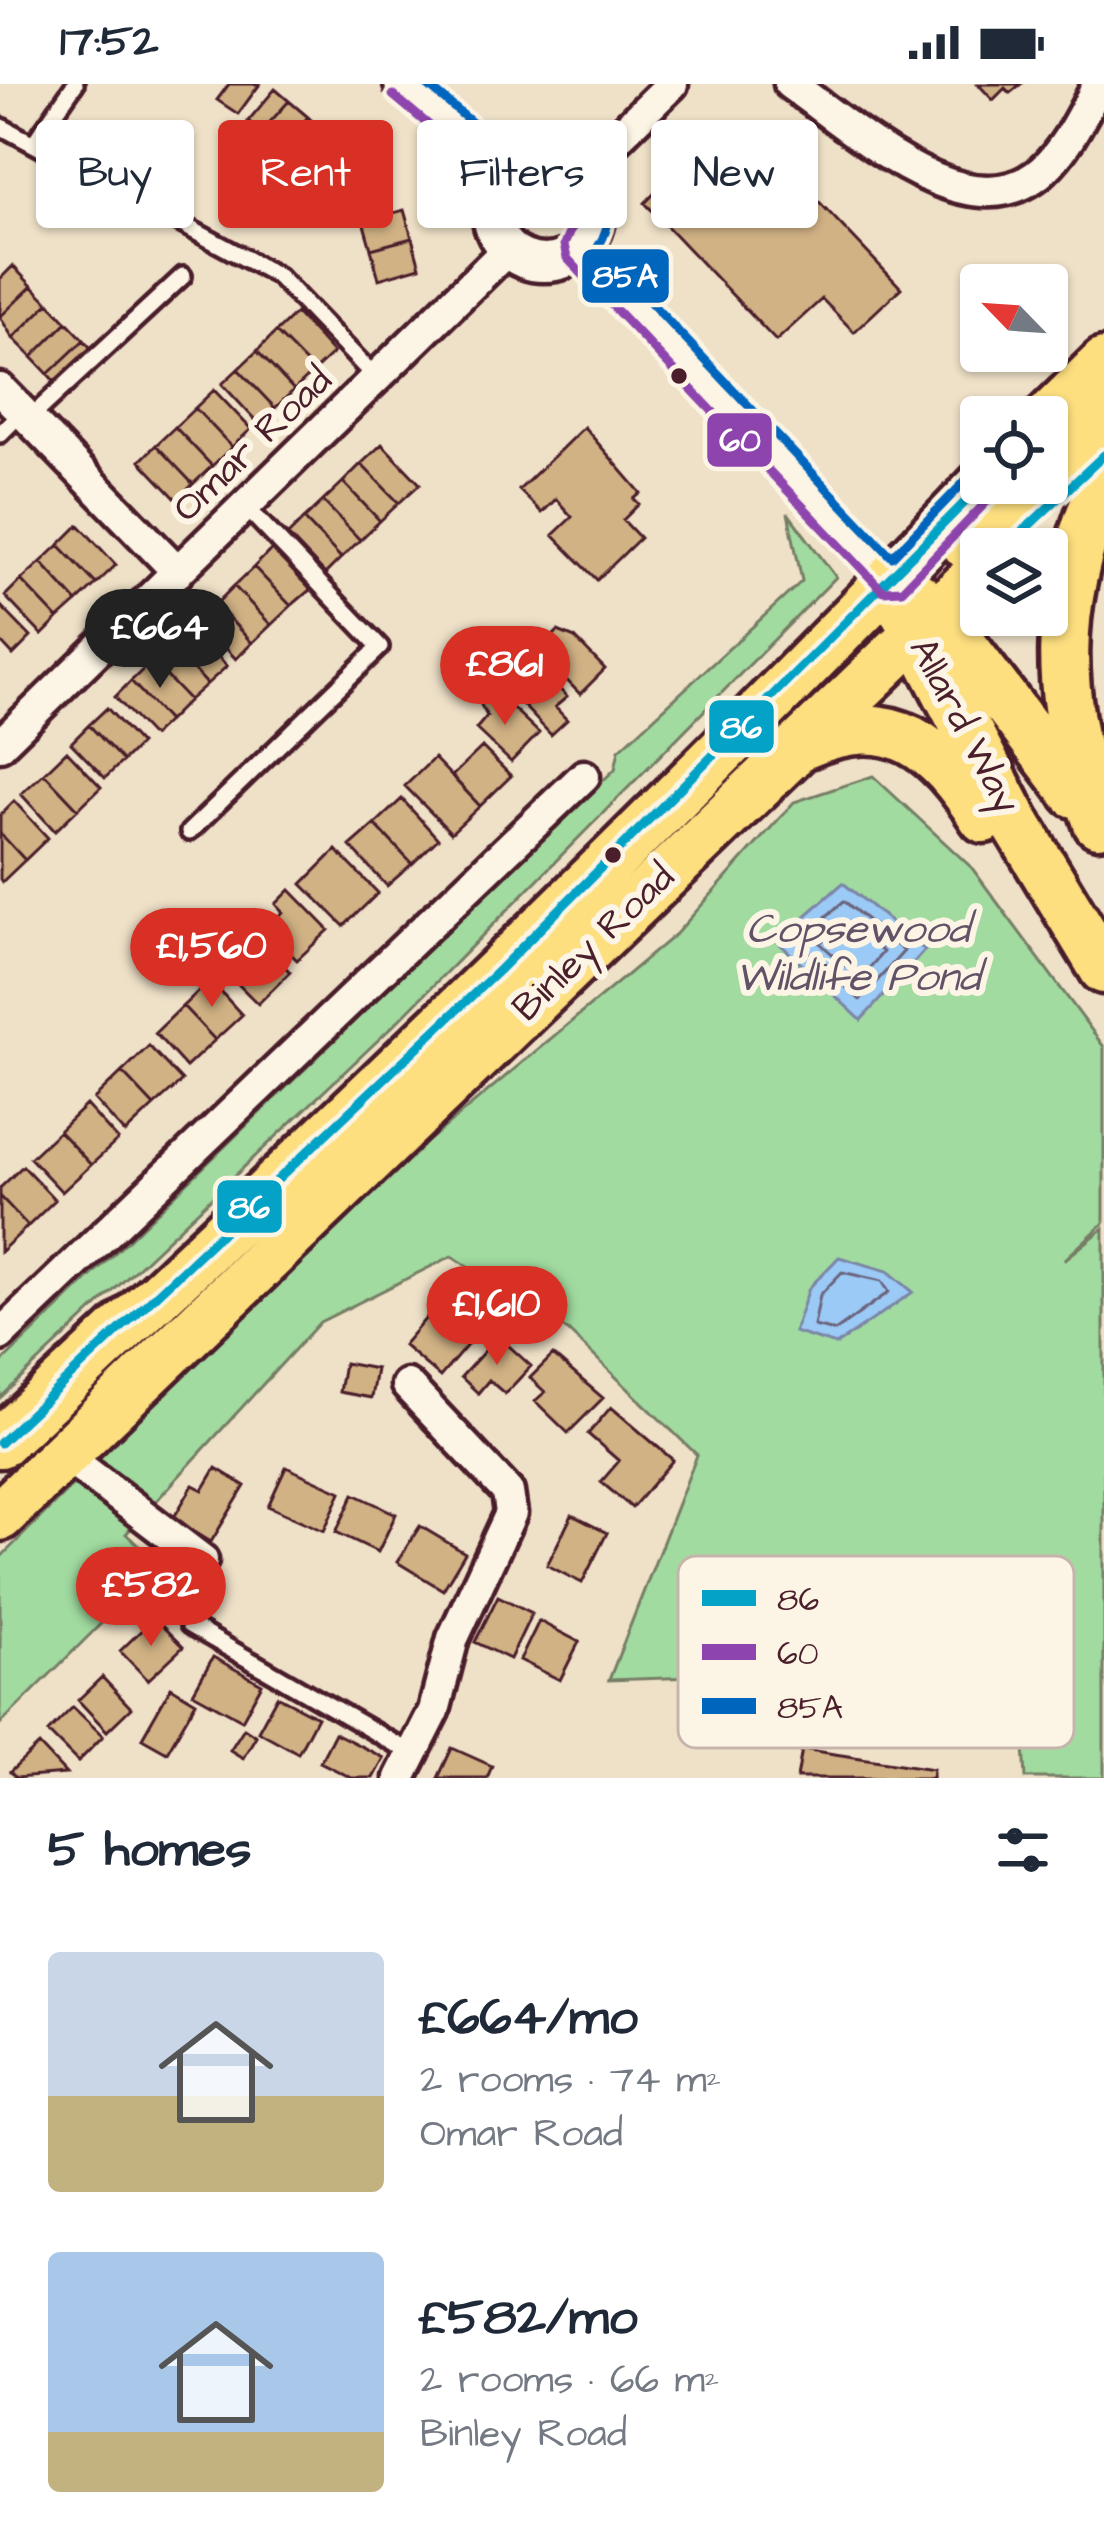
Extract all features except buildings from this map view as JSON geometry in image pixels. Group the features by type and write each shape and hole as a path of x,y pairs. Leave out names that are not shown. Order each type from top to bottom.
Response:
{"main road":[{"path":"1068,398 1104,363"},
{"path":"1068,446 1104,413"},
{"path":"1026,528 1104,455"},
{"path":"1101,828 1073,747 1062,676 1064,616 1080,536 1104,482"},
{"name":"Binley Road","path":"0,1443 306,1160 642,831 884,570 960,504"},
{"path":"884,570 932,580 1008,504"},
{"name":"Allard Way","path":"884,570 1101,828"},
{"name":"Binley Road","path":"0,1516 960,591"},
{"name":"Allard Way","path":"926,624 1104,971"},
{"name":"Allard Way","path":"799,746 844,731 875,730 931,748 1104,971"}],"street":[{"path":"403,84 446,120"},
{"path":"627,128 673,84"},
{"path":"790,84 933,179 980,193 1002,191 1041,172 1099,84"},
{"path":"495,228 508,249 543,263 579,249 590,228"},
{"name":"Omar Road","path":"0,745 508,249"},
{"path":"579,249 884,570"},
{"path":"0,388 17,422 178,572"},
{"path":"0,1336 584,776"},
{"path":"406,1766 434,1711 453,1639 511,1513 508,1492 407,1385"},
{"path":"63,1454 202,1560"}],"lane":[{"path":"34,143 75,84"},
{"path":"0,126 278,276 377,379"},
{"path":"17,422 183,277"},
{"path":"189,832 380,647 245,506"},
{"path":"189,1625 406,1766"}],"green space":[{"path":"788,513 836,577 394,1025 0,1398 0,1364 615,769 619,750 802,581"},
{"path":"873,776 972,868 1104,1047 1104,1223 1064,1260 1104,1228 1104,1778 1026,1778 1024,1748 1074,1748 1074,1556 678,1556 678,1678 609,1680 697,1455 568,1331 452,1256 320,1322 126,1534 160,1565 0,1724 0,1558 354,1203 676,934 794,802"}],"water":[{"name":"Copsewood Wildlife Pond","path":"843,883 925,950 861,1020 777,941"},
{"path":"839,1257 888,1271 913,1292 836,1345 794,1332 809,1288"}],"transit line":[{"name":"85A","path":"426,84 509,154 532,146 553,146 590,166 608,203 607,225 598,247 892,557 960,486"},
{"name":"60","path":"393,95 500,185 546,174 569,185 579,210 564,245 567,258 883,591 902,590 984,504"},
{"name":"86","path":"1026,528 1104,455"},
{"name":"86","path":"0,1443 499,970 963,504"}]}
